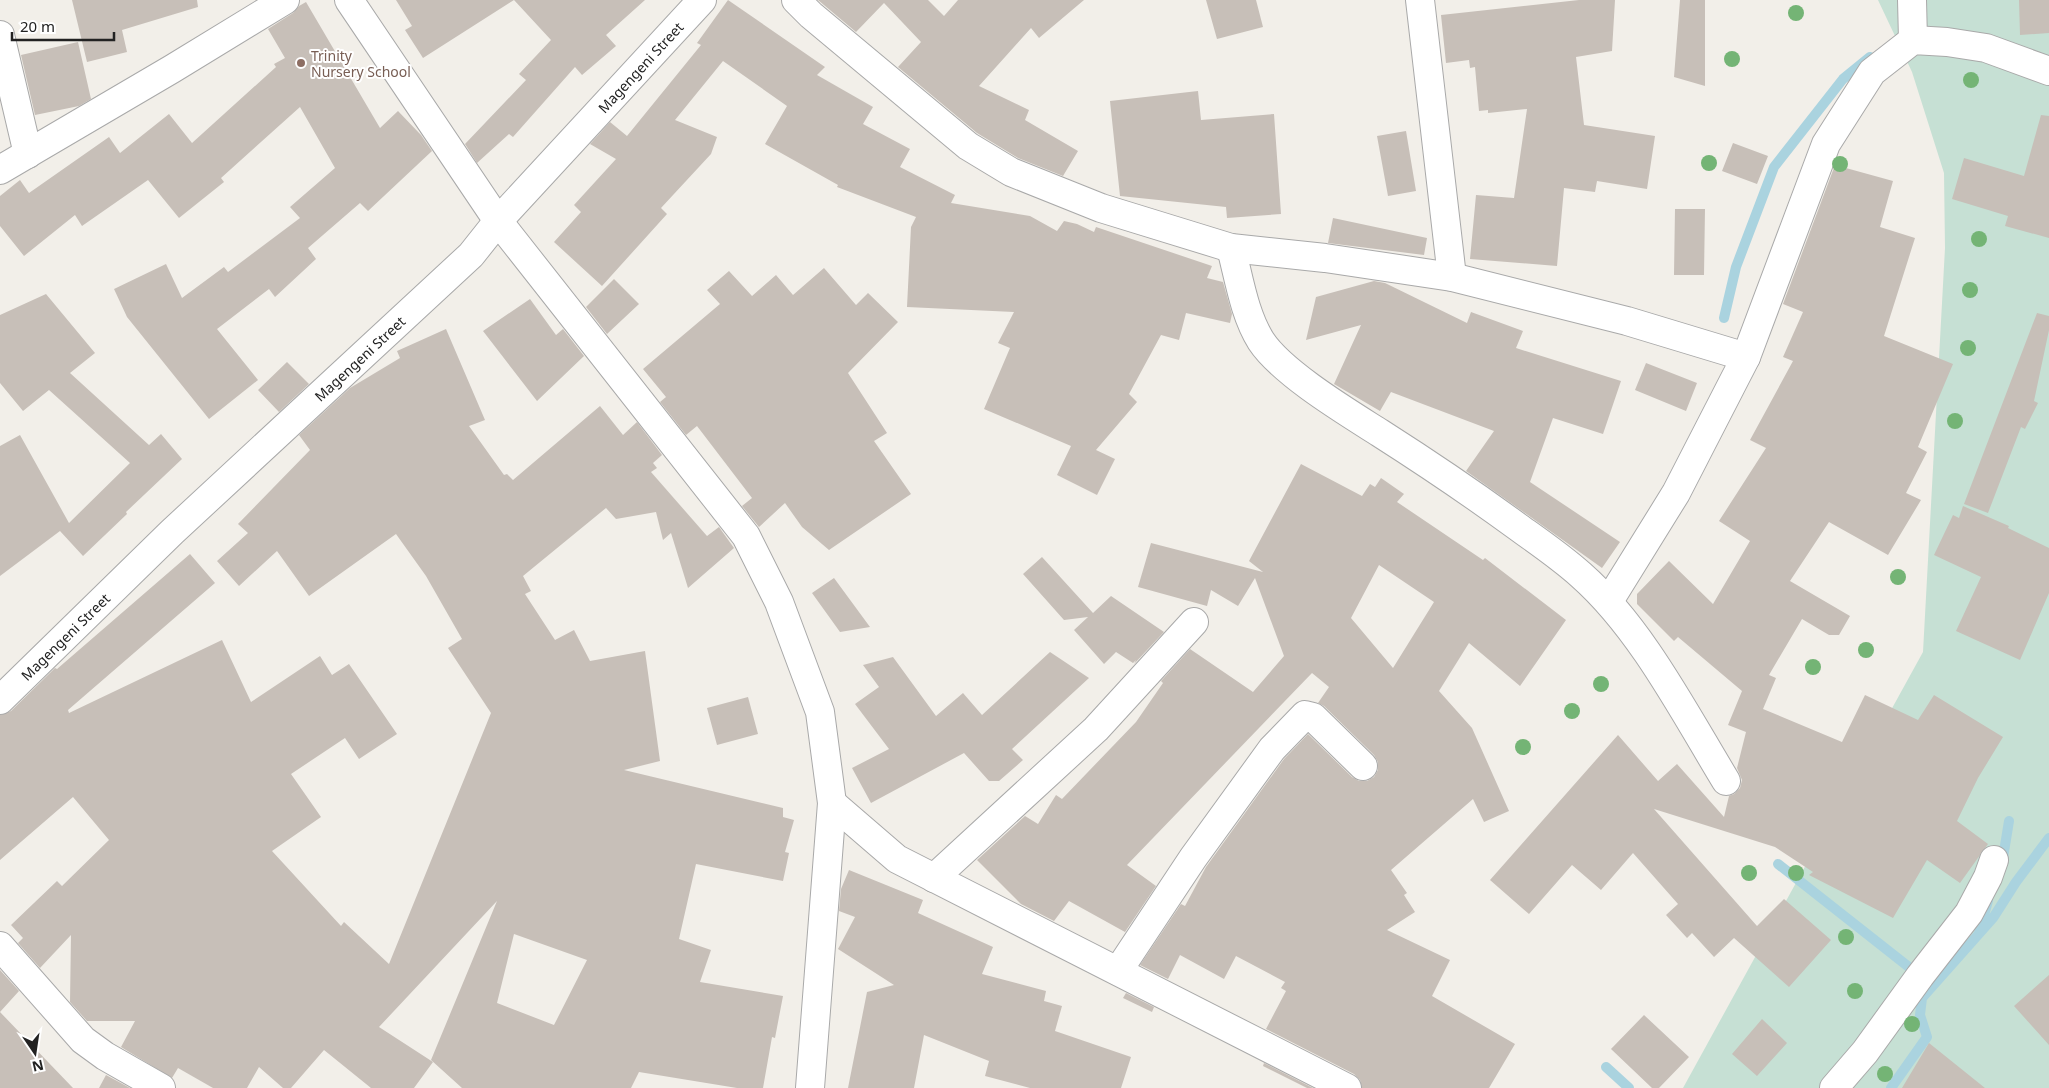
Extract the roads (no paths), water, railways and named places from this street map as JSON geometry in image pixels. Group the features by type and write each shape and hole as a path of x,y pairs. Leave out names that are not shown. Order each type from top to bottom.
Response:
{"street":[{"path":"0,170 285,0"},
{"path":"349,0 498,221 746,536 779,602 820,712 832,803 810,1088"},
{"name":"Magengeni Street","path":"0,700 172,532 471,255 498,221 621,90 702,0"},
{"path":"796,0 811,15 968,146 1011,172 1101,208 1231,248 1325,258 1452,277 1627,321 1746,357"},
{"path":"1420,0 1452,277"},
{"path":"1912,0 1913,40"},
{"path":"0,34 28,154"},
{"path":"1609,601 1676,493 1746,357 1826,144 1872,72 1913,40 1947,42 1986,48 2049,71"},
{"path":"1231,248 1249,316 1262,342 1286,367 1337,405 1486,504 1580,574 1609,601 1662,677 1726,781"},
{"path":"934,878 1096,729 1194,622"},
{"path":"1118,971 1193,858 1272,749 1305,715 1313,717 1362,766"},
{"path":"832,803 897,859 1344,1088"},
{"path":"1834,1088 1865,1052 1969,913 1988,877 1994,860"},
{"path":"0,946 83,1040 105,1056 161,1088"}],"waterway":[{"path":"1724,318 1736,267 1774,167 1843,79 1870,57"},
{"path":"2002,864 2009,821"},
{"path":"1891,1088 1927,1037 1920,1015 1922,998 1993,918 2016,882 2049,838"},
{"path":"1778,864 1919,975"},
{"path":"1979,933 1988,901"},
{"path":"1606,1067 1629,1088"}],"place":[{"name":"Trinity Nursery School","path":"301,63"}]}
